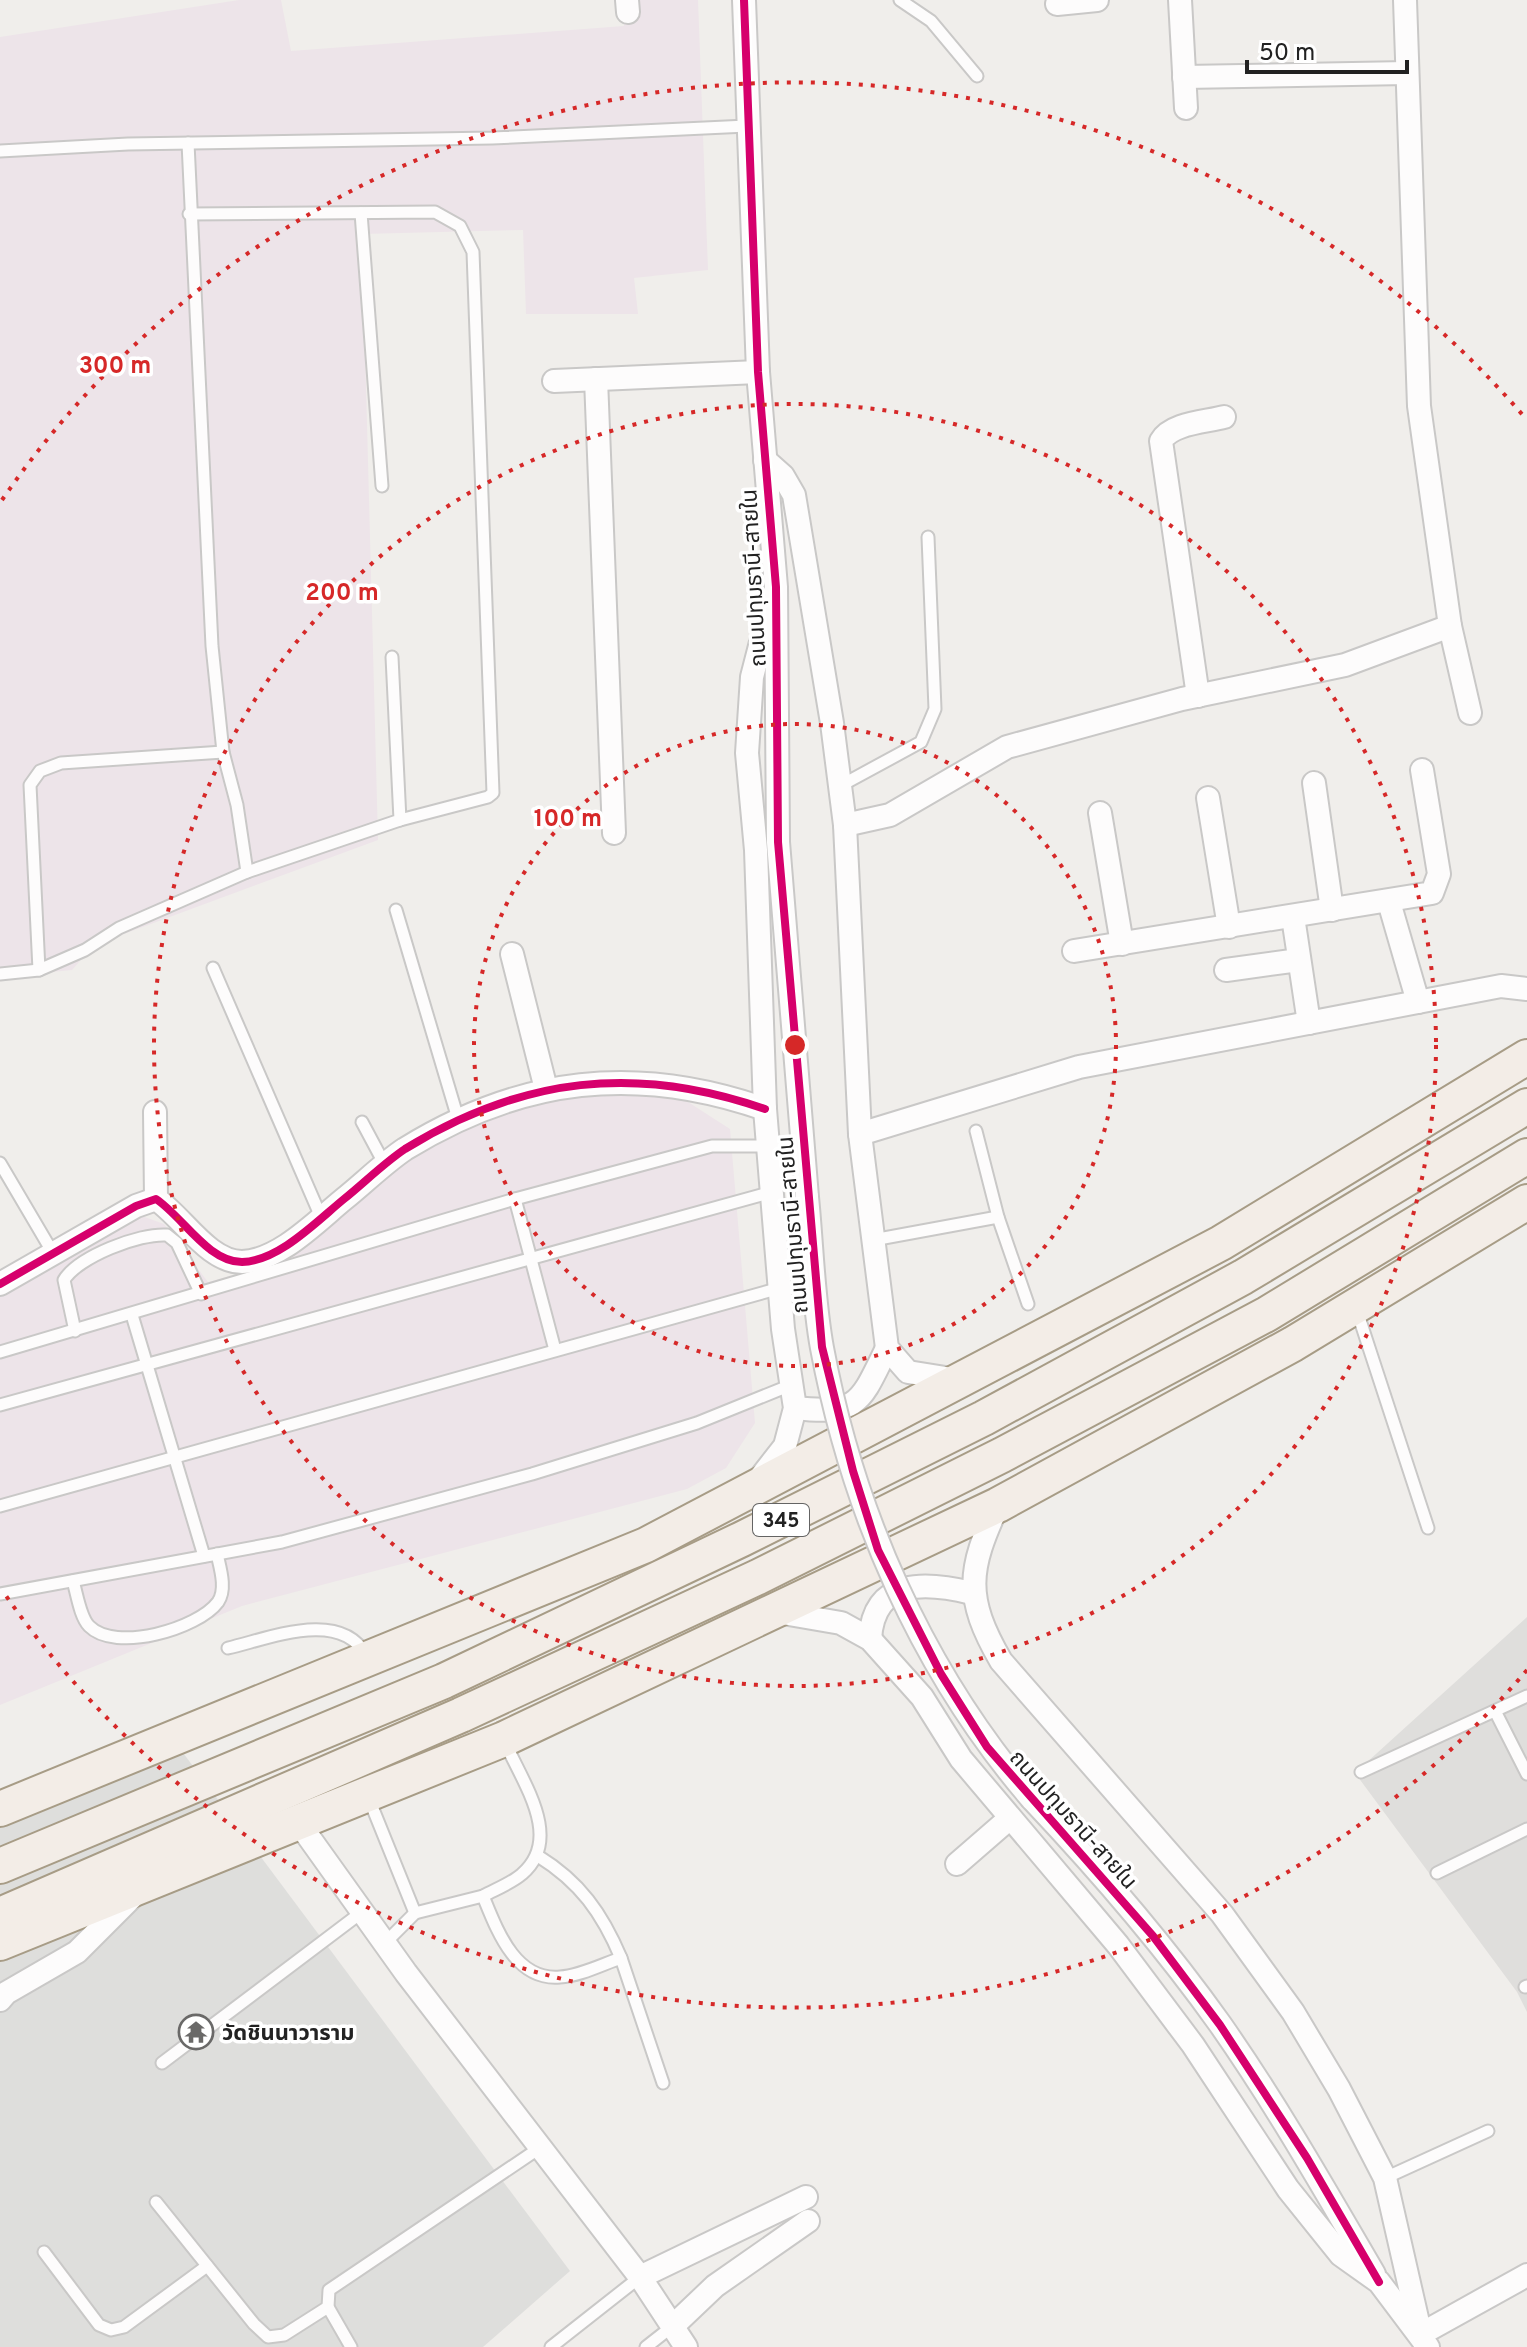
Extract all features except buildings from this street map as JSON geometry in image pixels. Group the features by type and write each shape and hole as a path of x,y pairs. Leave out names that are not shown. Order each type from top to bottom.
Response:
{"main road":[{"path":"0,1809 646,1545 1221,1243 1527,1057"},
{"path":"1449,1106 1527,1091"},
{"name":"345","path":"0,1866 444,1681 742,1539 984,1418 1243,1277 1527,1106"},
{"name":"345","path":"0,1915 461,1715 758,1577 1002,1455 1267,1314 1527,1156"},
{"path":"0,1943 504,1739 998,1505 1293,1344 1527,1202"},
{"path":"444,1681 646,1545"},
{"path":"461,1715 695,1650"}],"street":[{"name":"ถนนปทุมธานี-สายใน","path":"744,0 758,372 776,587 778,842 822,1347 853,1471 878,1550 941,1674 987,1747 1119,1895 1220,2025 1307,2158 1379,2282"},
{"path":"1057,4 1097,0"},
{"path":"1180,0 1186,108"},
{"path":"1405,0 1419,406 1450,626 1470,713"},
{"path":"1184,77 1407,73"},
{"path":"554,381 758,372"},
{"path":"596,379 614,833"},
{"path":"1198,696 1161,441 1165,434 1176,429 1224,417"},
{"name":"ถนนปทุมธานี-สายใน","path":"765,460 783,476 794,495 840,786 845,825 860,1134 887,1348"},
{"path":"721,1508 769,1471 785,1446 795,1408 780,1288 765,1109 756,850 747,753 752,677 776,587"},
{"path":"845,825 890,815 1007,747 1198,696 1345,665 1450,626"},
{"path":"1074,951 1432,893 1439,874 1422,770"},
{"path":"1314,783 1332,910"},
{"path":"1208,798 1229,927"},
{"path":"1100,813 1122,944"},
{"path":"1389,902 1418,1002"},
{"path":"1293,917 1309,1023"},
{"path":"512,954 546,1089"},
{"path":"1226,970 1299,960"},
{"path":"860,1134 1079,1067 1501,986 1527,989"},
{"path":"155,1112 156,1199 222,1259 244,1262 272,1253 405,1150 459,1122 546,1089 617,1081 669,1083 765,1109"},
{"path":"0,1284 136,1206 156,1199"},
{"path":"795,1408 834,1413 853,1404 870,1383 887,1348 908,1372 938,1379 965,1380"},
{"path":"998,1505 979,1548 972,1593 977,1614 1001,1661 1222,1914 1293,2012 1339,2089 1385,2178 1424,2341"},
{"path":"870,1639 871,1622 881,1604 907,1586 932,1583 972,1593"},
{"path":"777,1612 841,1623 870,1639 922,1697 961,1759 1118,1945 1193,2045 1288,2189 1341,2255 1379,2282 1424,2341"},
{"path":"957,1864 1010,1818"},
{"path":"298,1822 384,1944 640,2277 686,2347"},
{"path":"0,2000 6,1993 77,1952 145,1883"},
{"path":"640,2277 806,2197"},
{"path":"674,2325 715,2286 808,2221"},
{"path":"1424,2341 1527,2275"}],"lane":[{"path":"900,0 931,21 977,76"},
{"path":"0,151 188,143 492,138 747,126"},
{"path":"188,143 212,646 223,752 237,805 247,872"},
{"path":"0,974 39,970 85,950 119,928 247,872 400,820 488,797 493,793 473,252 460,226 435,212 189,214"},
{"path":"361,213 382,486"},
{"path":"840,786 921,742 935,709 928,537"},
{"path":"392,657 400,820"},
{"path":"39,970 30,785 40,771 61,763 223,752"},
{"path":"396,910 459,1122"},
{"path":"213,968 321,1217"},
{"path":"362,1122 385,1165"},
{"path":"976,1131 998,1217 1028,1304"},
{"path":"0,1352 515,1199 712,1146 768,1146"},
{"path":"0,1163 53,1253"},
{"path":"0,1405 772,1192"},
{"path":"515,1199 555,1350"},
{"path":"873,1240 998,1217"},
{"path":"75,1331 64,1280 72,1266 131,1241 167,1235 177,1243 201,1294"},
{"path":"0,1506 780,1288"},
{"path":"1355,1306 1428,1528"},
{"path":"132,1315 204,1556"},
{"path":"0,1594 282,1542 532,1474 697,1423 791,1385"},
{"path":"73,1581 87,1625 99,1634 128,1640 172,1629 210,1610 220,1600 223,1582 217,1554"},
{"path":"228,1648 316,1630 340,1632 359,1641 368,1659"},
{"path":"1361,1772 1527,1696"},
{"path":"1495,1711 1527,1774"},
{"path":"384,1944 415,1913 483,1896 521,1875 538,1856 543,1837 539,1820 504,1739"},
{"path":"367,1795 415,1913"},
{"path":"1437,1873 1527,1829"},
{"path":"538,1856 569,1876 609,1930 663,2083"},
{"path":"483,1896 499,1934 513,1956 532,1973 560,1978 621,1958"},
{"path":"162,2063 362,1912"},
{"path":"1385,2178 1488,2131"},
{"path":"351,2347 328,2307 329,2290 541,2147"},
{"path":"156,2202 268,2337 284,2335 328,2307"},
{"path":"44,2252 99,2325 111,2330 124,2327 207,2266"},
{"path":"551,2347 640,2277"},
{"path":"646,2347 674,2325"}],"shaded area":[{"path":"239,0 281,0 291,51 624,26 624,0 698,0 708,270 634,278 638,314 526,314 523,230 362,234 378,840 94,945 72,970 0,977 0,37"},
{"path":"671,1091 730,1129 755,1423 726,1468 687,1489 242,1606 0,1705 0,1287 142,1216 164,1224 208,1282 255,1269 435,1142 535,1102 586,1092"},
{"path":"1527,1617 1527,2012 1517,1992 1355,1773"},
{"name":"วัดชินนาวาราม","path":"163,1726 570,2271 483,2347 0,2347 0,1792"}],"cycle path":[{"path":"744,0 758,372 776,587 778,842 822,1347 853,1471 878,1550 941,1674 987,1747 1153,1936 1220,2025 1307,2158 1379,2282"},
{"path":"0,1284 136,1206 156,1199 218,1255 242,1262 256,1260 297,1238 405,1149 492,1106 536,1093 580,1085 625,1083 671,1086 765,1109"}],"place":[{"name":"วัดชินนาวาราม","path":"196,2032"}]}
